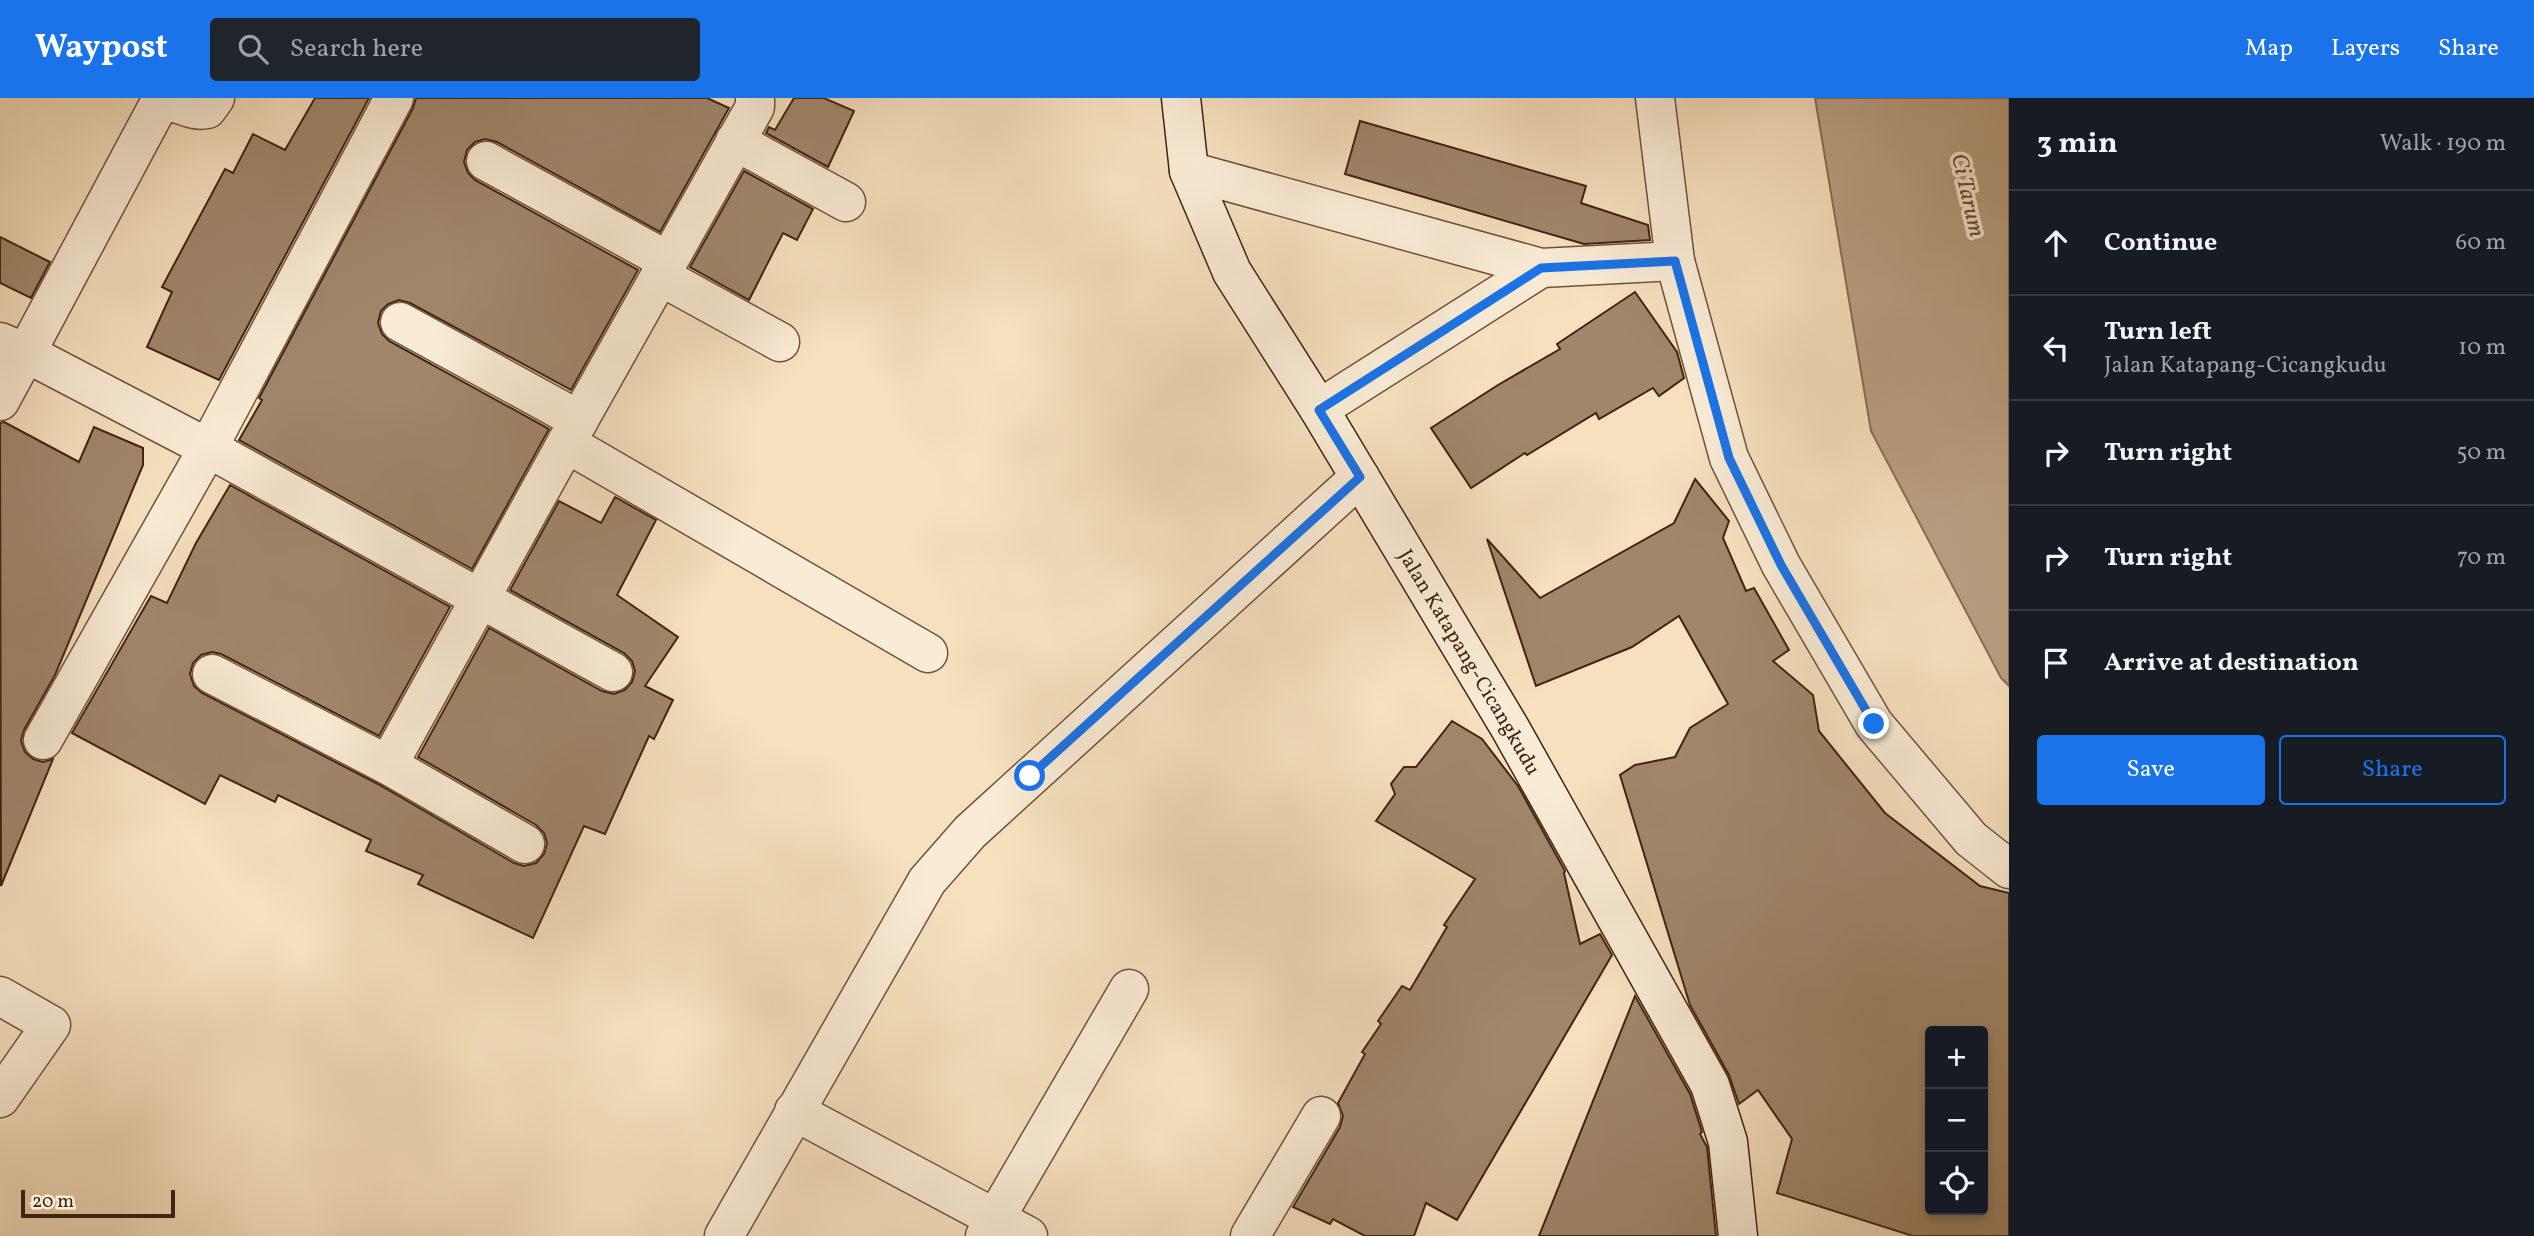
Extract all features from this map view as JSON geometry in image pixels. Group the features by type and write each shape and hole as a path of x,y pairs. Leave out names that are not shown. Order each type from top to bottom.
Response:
{"street":[{"path":"0,401 13,348 159,104 168,99 179,101 199,111 207,109 215,98"},
{"path":"43,740 208,449 394,98"},
{"path":"388,765 755,107 755,98"},
{"name":"Jalan Katapang-Cicangkudu","path":"1181,98 1189,171 1232,272 1360,477 1510,728 1710,1085 1728,1142 1738,1236"},
{"path":"1655,98 1675,261 1729,458 1781,565 1874,724 1971,839 2009,869"},
{"path":"735,141 846,202"},
{"path":"486,161 780,342"},
{"path":"1189,171 1541,268 1675,261"},
{"path":"1319,410 1541,268"},
{"path":"400,322 928,653"},
{"path":"13,348 208,449 613,671"},
{"path":"724,1236 927,881 961,842 1030,776 1360,477"},
{"path":"212,674 388,765 525,844"},
{"path":"794,1111 1003,1230 1129,989"},
{"path":"0,996 51,1025 0,1098"},
{"path":"1250,1236 1321,1116"}],"water":[{"name":"Ci Tarum","path":"1815,98 2009,98 2009,686 2001,678 1871,431"}],"building":[{"path":"315,98 369,98 219,380 147,347 172,292 162,287 225,169 233,173 253,134 285,150"},
{"path":"416,98 707,98 729,108 660,232 497,142 485,139 475,142 467,150 464,162 468,173 475,180 638,270 571,390 410,303 399,300 388,304 381,311 378,323 382,334 389,341 549,429 472,569 239,440"},
{"path":"794,98 824,98 854,111 828,167 766,133 769,127 775,130"},
{"path":"1360,121 1586,186 1581,203 1648,225 1650,240 1584,244 1345,174"},
{"path":"744,171 813,209 797,240 783,233 749,300 690,267"},
{"path":"0,237 50,262 31,298 0,283"},
{"path":"1635,292 1677,352 1684,378 1659,396 1653,388 1599,419 1596,413 1527,455 1525,453 1471,488 1431,428 1560,349 1557,344"},
{"path":"4,422 79,462 94,427 143,448 143,465 55,675 24,730 21,741 25,752 33,759 43,762 53,759 1,886 0,423"},
{"path":"1695,479 1729,521 1723,538 1746,591 1754,588 1789,650 1773,661 1813,695 1819,731 1885,813 1980,886 2009,893 2009,1236 1913,1236 1777,1193 1792,1139 1758,1090 1739,1104 1729,1075 1690,1005 1620,775 1635,765 1675,757 1690,728 1728,704 1679,616 1632,647 1536,686 1487,539 1540,598 1674,523"},
{"path":"230,485 450,607 379,736 221,654 212,652 201,655 193,663 190,674 194,686 202,693 378,784 514,863 524,866 536,863 544,854 547,843 544,833 536,825 418,757 489,628 602,691 614,694 625,690 632,682 635,671 632,661 624,653 510,590 559,501 601,523 615,497 656,520 617,595 678,637 645,686 673,700 654,739 649,736 605,834 584,826 533,938 418,884 423,875 366,851 371,840 278,795 275,802 220,775 205,804 72,733 151,596 167,603 196,543"},
{"path":"1452,721 1482,739 1518,786 1565,871 1580,944 1600,934 1612,955 1457,1220 1426,1203 1414,1236 1365,1236 1333,1219 1330,1224 1293,1207 1340,1127 1343,1116 1338,1103 1365,1054 1362,1052 1381,1024 1378,1021 1402,986 1410,990 1447,927 1444,925 1475,879 1376,821 1395,794 1391,784 1404,767 1416,767"},
{"path":"1635,996 1690,1094 1702,1132 1700,1134 1707,1147 1716,1236 1539,1236"}],"route":[{"path":"1030,776 1360,477 1319,410 1541,268 1675,261 1729,458 1781,565 1874,724"}]}
